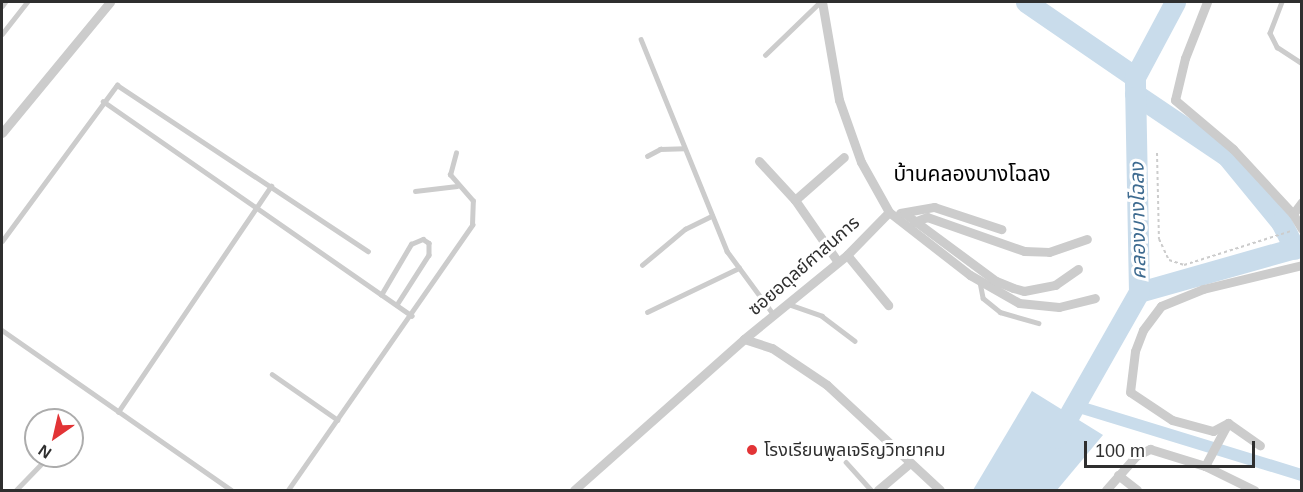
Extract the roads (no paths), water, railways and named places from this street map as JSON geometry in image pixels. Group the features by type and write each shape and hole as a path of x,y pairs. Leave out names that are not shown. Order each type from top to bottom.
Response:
{"street":[{"path":"2,133 110,2"},
{"path":"821,2 839,100 861,162 889,212 980,282 1019,303 1036,307 1059,307 1095,297"},
{"path":"1207,2 1185,58 1175,100 1233,149 1293,214 1297,230"},
{"path":"795,200 844,157"},
{"path":"759,161 795,200 838,262"},
{"path":"1293,214 1302,202"},
{"path":"889,212 904,213 934,207 1001,229"},
{"name":"ซอยอดุลย์ศาสนการ","path":"574,490 744,339 847,255 889,212"},
{"path":"904,213 996,281 1013,288 1024,291 1055,285 1078,269"},
{"path":"915,222 927,218 1024,250 1048,252 1087,239"},
{"path":"847,255 888,305"},
{"path":"1227,425 1213,431 1172,420 1130,392 1135,351 1143,330 1161,306 1203,289 1302,265"},
{"path":"744,339 772,348 827,385 940,490"},
{"path":"1227,425 1260,445"},
{"path":"1205,466 1227,425"},
{"path":"1106,490 1118,475 1150,449 1205,466 1254,490"},
{"path":"878,490 910,464"},
{"path":"1118,475 1137,490"}],"lane":[{"path":"2,6 5,2"},
{"path":"2,34 27,2"},
{"path":"765,54 821,2"},
{"path":"1282,2 1270,33 1277,47 1302,63"},
{"path":"641,39 712,216 739,268 774,315"},
{"path":"2,241 103,101 122,85 368,251"},
{"path":"103,101 412,316"},
{"path":"647,156 660,149 684,148"},
{"path":"288,490 412,316 475,215 473,201 450,175 456,153"},
{"path":"118,412 271,186"},
{"path":"415,191 458,186"},
{"path":"642,265 685,228 712,216"},
{"path":"381,295 411,244 423,239 429,243 429,255 397,305"},
{"path":"647,312 739,268"},
{"path":"980,282 983,298 1000,312 1038,323"},
{"path":"788,304 822,316 855,340"},
{"path":"2,330 231,490"},
{"path":"272,374 338,420"},
{"path":"846,462 871,490"},
{"path":"16,490 37,468"}],"water":[{"path":"1032,391 1103,435 1057,490 973,490"}],"waterway":[{"path":"1026,2 1135,77"},
{"name":"คลองบางโฉลง","path":"1056,438 1139,292 1135,77 1175,2"},
{"path":"1135,94 1227,156 1281,222 1295,249"},
{"path":"1139,292 1302,246"},
{"path":"1076,406 1302,475"}],"place":[{"name":"โรงเรียนพูลเจริญวิทยาคม","path":"752,450"}],"district":[{"name":"บ้านคลองบางโฉลง","path":"972,174"}]}
